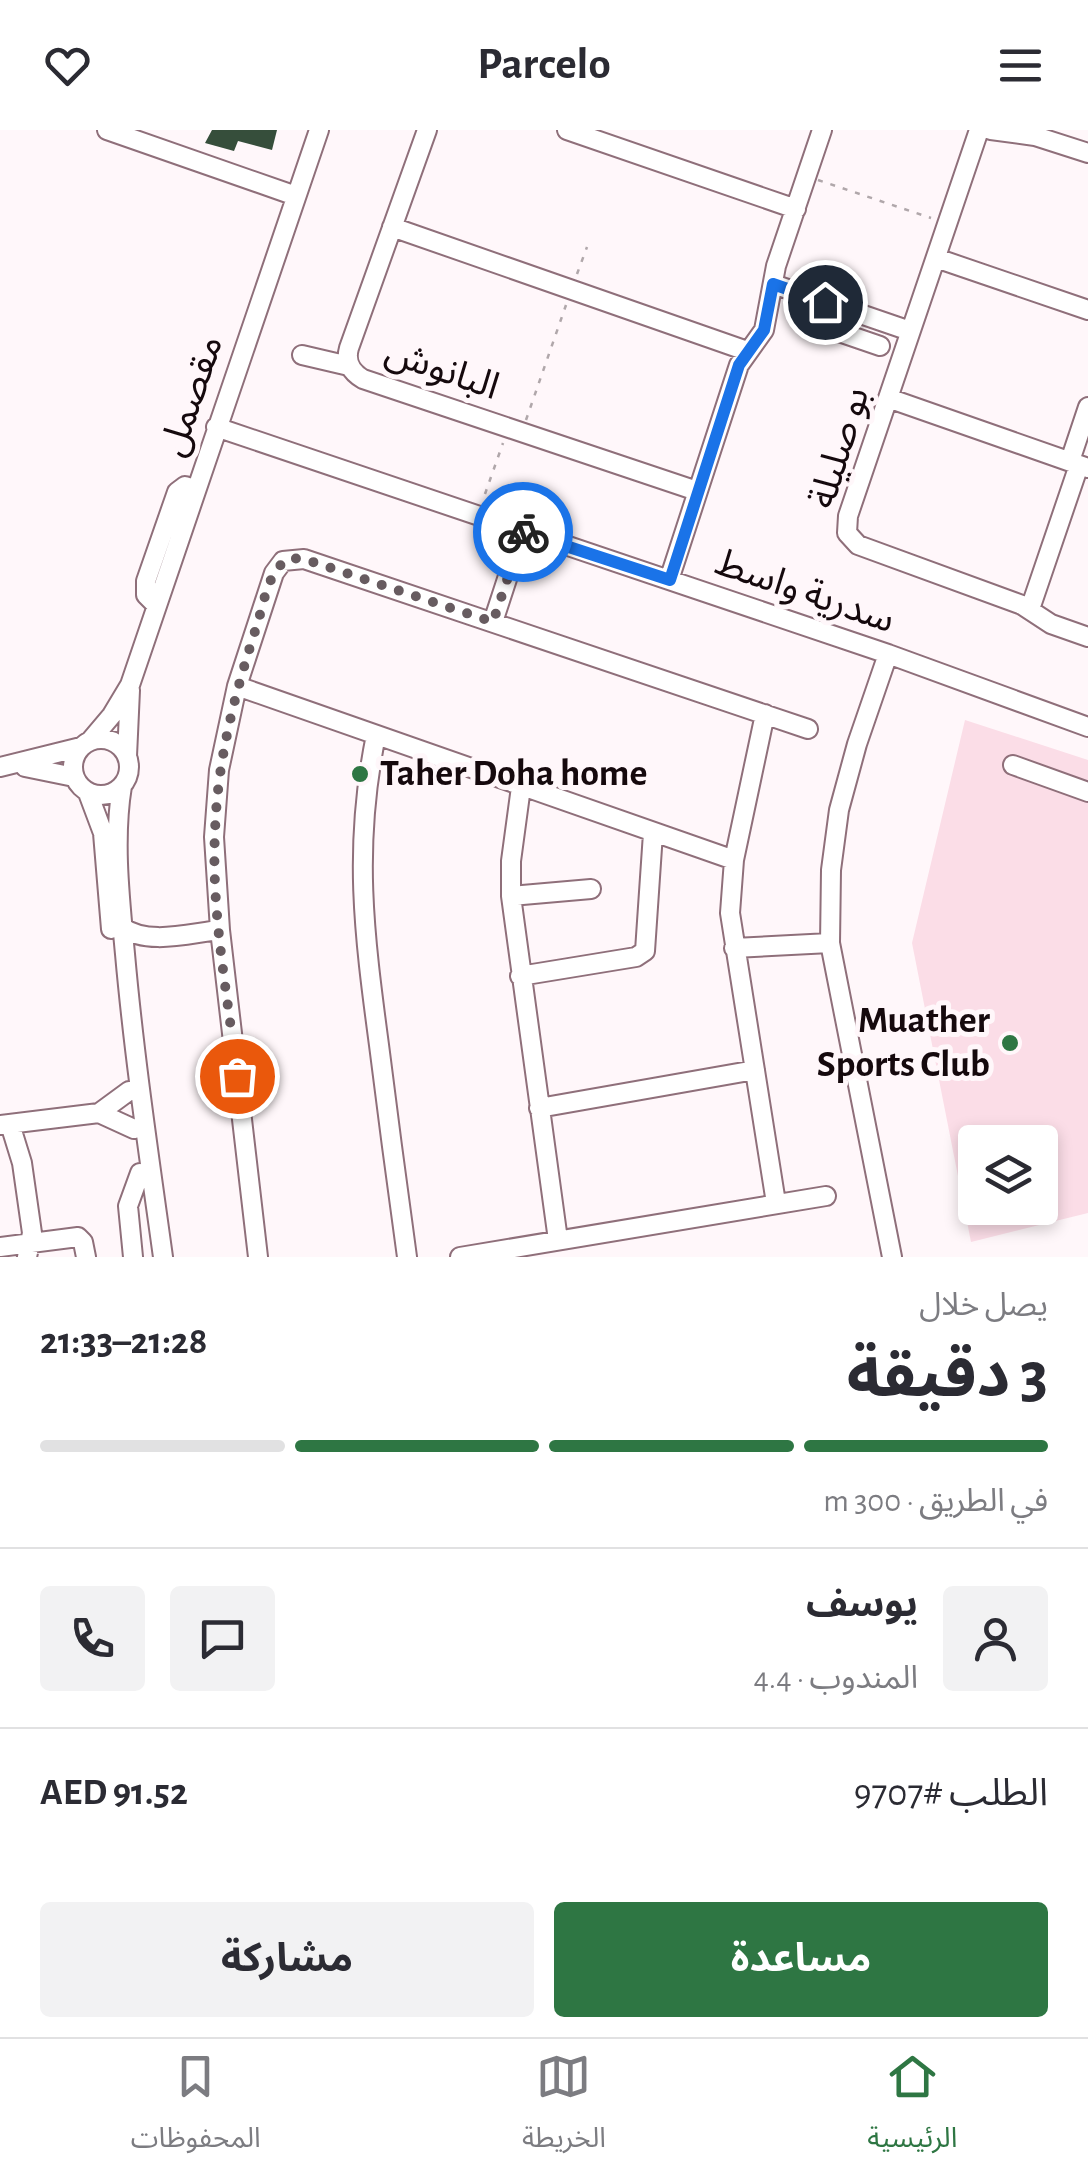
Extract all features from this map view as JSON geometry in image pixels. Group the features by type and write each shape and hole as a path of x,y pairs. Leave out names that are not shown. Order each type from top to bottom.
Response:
{"street":[{"path":"108,130 296,196"},
{"name":"مقصمل","path":"86,744 112,715 130,685 319,130"},
{"name":"البانوش","path":"427,130 349,348 350,366 363,378 697,491"},
{"path":"567,130 796,209"},
{"path":"670,580 739,365 764,330 773,284 822,130"},
{"name":"بو صليلة","path":"979,130 848,516 847,532 852,540 1030,609 1051,624 1088,637"},
{"path":"991,130 1035,136 1088,153"},
{"path":"392,227 747,352"},
{"path":"936,258 1088,310"},
{"path":"773,284 910,331"},
{"path":"843,334 851,312"},
{"path":"807,321 880,346"},
{"path":"302,355 350,366"},
{"path":"888,398 1079,465"},
{"path":"1030,609 1079,465 1088,407"},
{"name":"سدرية واسط","path":"216,426 888,654 1088,727"},
{"path":"493,622 523,530"},
{"path":"258,1257 220,930 214,836 219,770 237,686 274,573 290,558 304,559 808,729"},
{"path":"888,654 839,810 831,870 830,943 892,1257"},
{"name":"مقصمل","path":"127,756 130,685"},
{"path":"237,686 734,860"},
{"path":"765,714 734,860 730,913 776,1203"},
{"path":"376,736 366,783 362,832 362,914 406,1257"},
{"path":"3,770 86,744 112,741 127,756 128,777 107,795 88,793"},
{"path":"86,744 72,766 74,777 88,793 103,833 115,987 153,1257"},
{"path":"1012,765 1088,792"},
{"path":"3,770 74,777"},
{"path":"122,786 118,816 122,927 131,1032 163,1257"},
{"path":"521,787 511,861 511,896 558,1240"},
{"path":"520,976 636,957 645,951 653,833"},
{"path":"511,896 591,889"},
{"path":"122,927 148,938 220,930"},
{"path":"125,955 148,938"},
{"path":"734,948 830,943"},
{"path":"539,1108 755,1070"},
{"path":"29,1250 32,1232 22,1163 5,1124 99,1113 128,1091"},
{"path":"99,1113 134,1130"},
{"path":"22,1163 31,1139 48,1120"},
{"path":"132,1257 128,1206 140,1173"},
{"path":"460,1257 826,1196"},
{"path":"0,1247 29,1250 78,1237 84,1242 86,1257"}],"path":[{"path":"807,176 931,218"},
{"path":"485,494 515,430 586,247"}],"shaded area":[{"name":"Muather Sports Club","path":"965,720 1088,760 1088,1213 1058,1220 1058,1125 958,1125 958,1176 912,943"},
{"name":"Muather Sports Club","path":"968,1225 1040,1225 971,1242"}],"building":[{"path":"212,130 277,130 272,150 238,141 234,151 205,143"}],"way so far":[{"path":"237,1076 214,836 219,770 237,686 274,573 283,562 297,557 493,622 523,532"}],"place":[{"name":"Taher Doha home","path":"360,774"},
{"name":"Muather Sports Club","path":"1010,1043"}],"route":[{"path":"523,532 670,580 739,365 759,340 769,316 773,284 825,302"}]}
